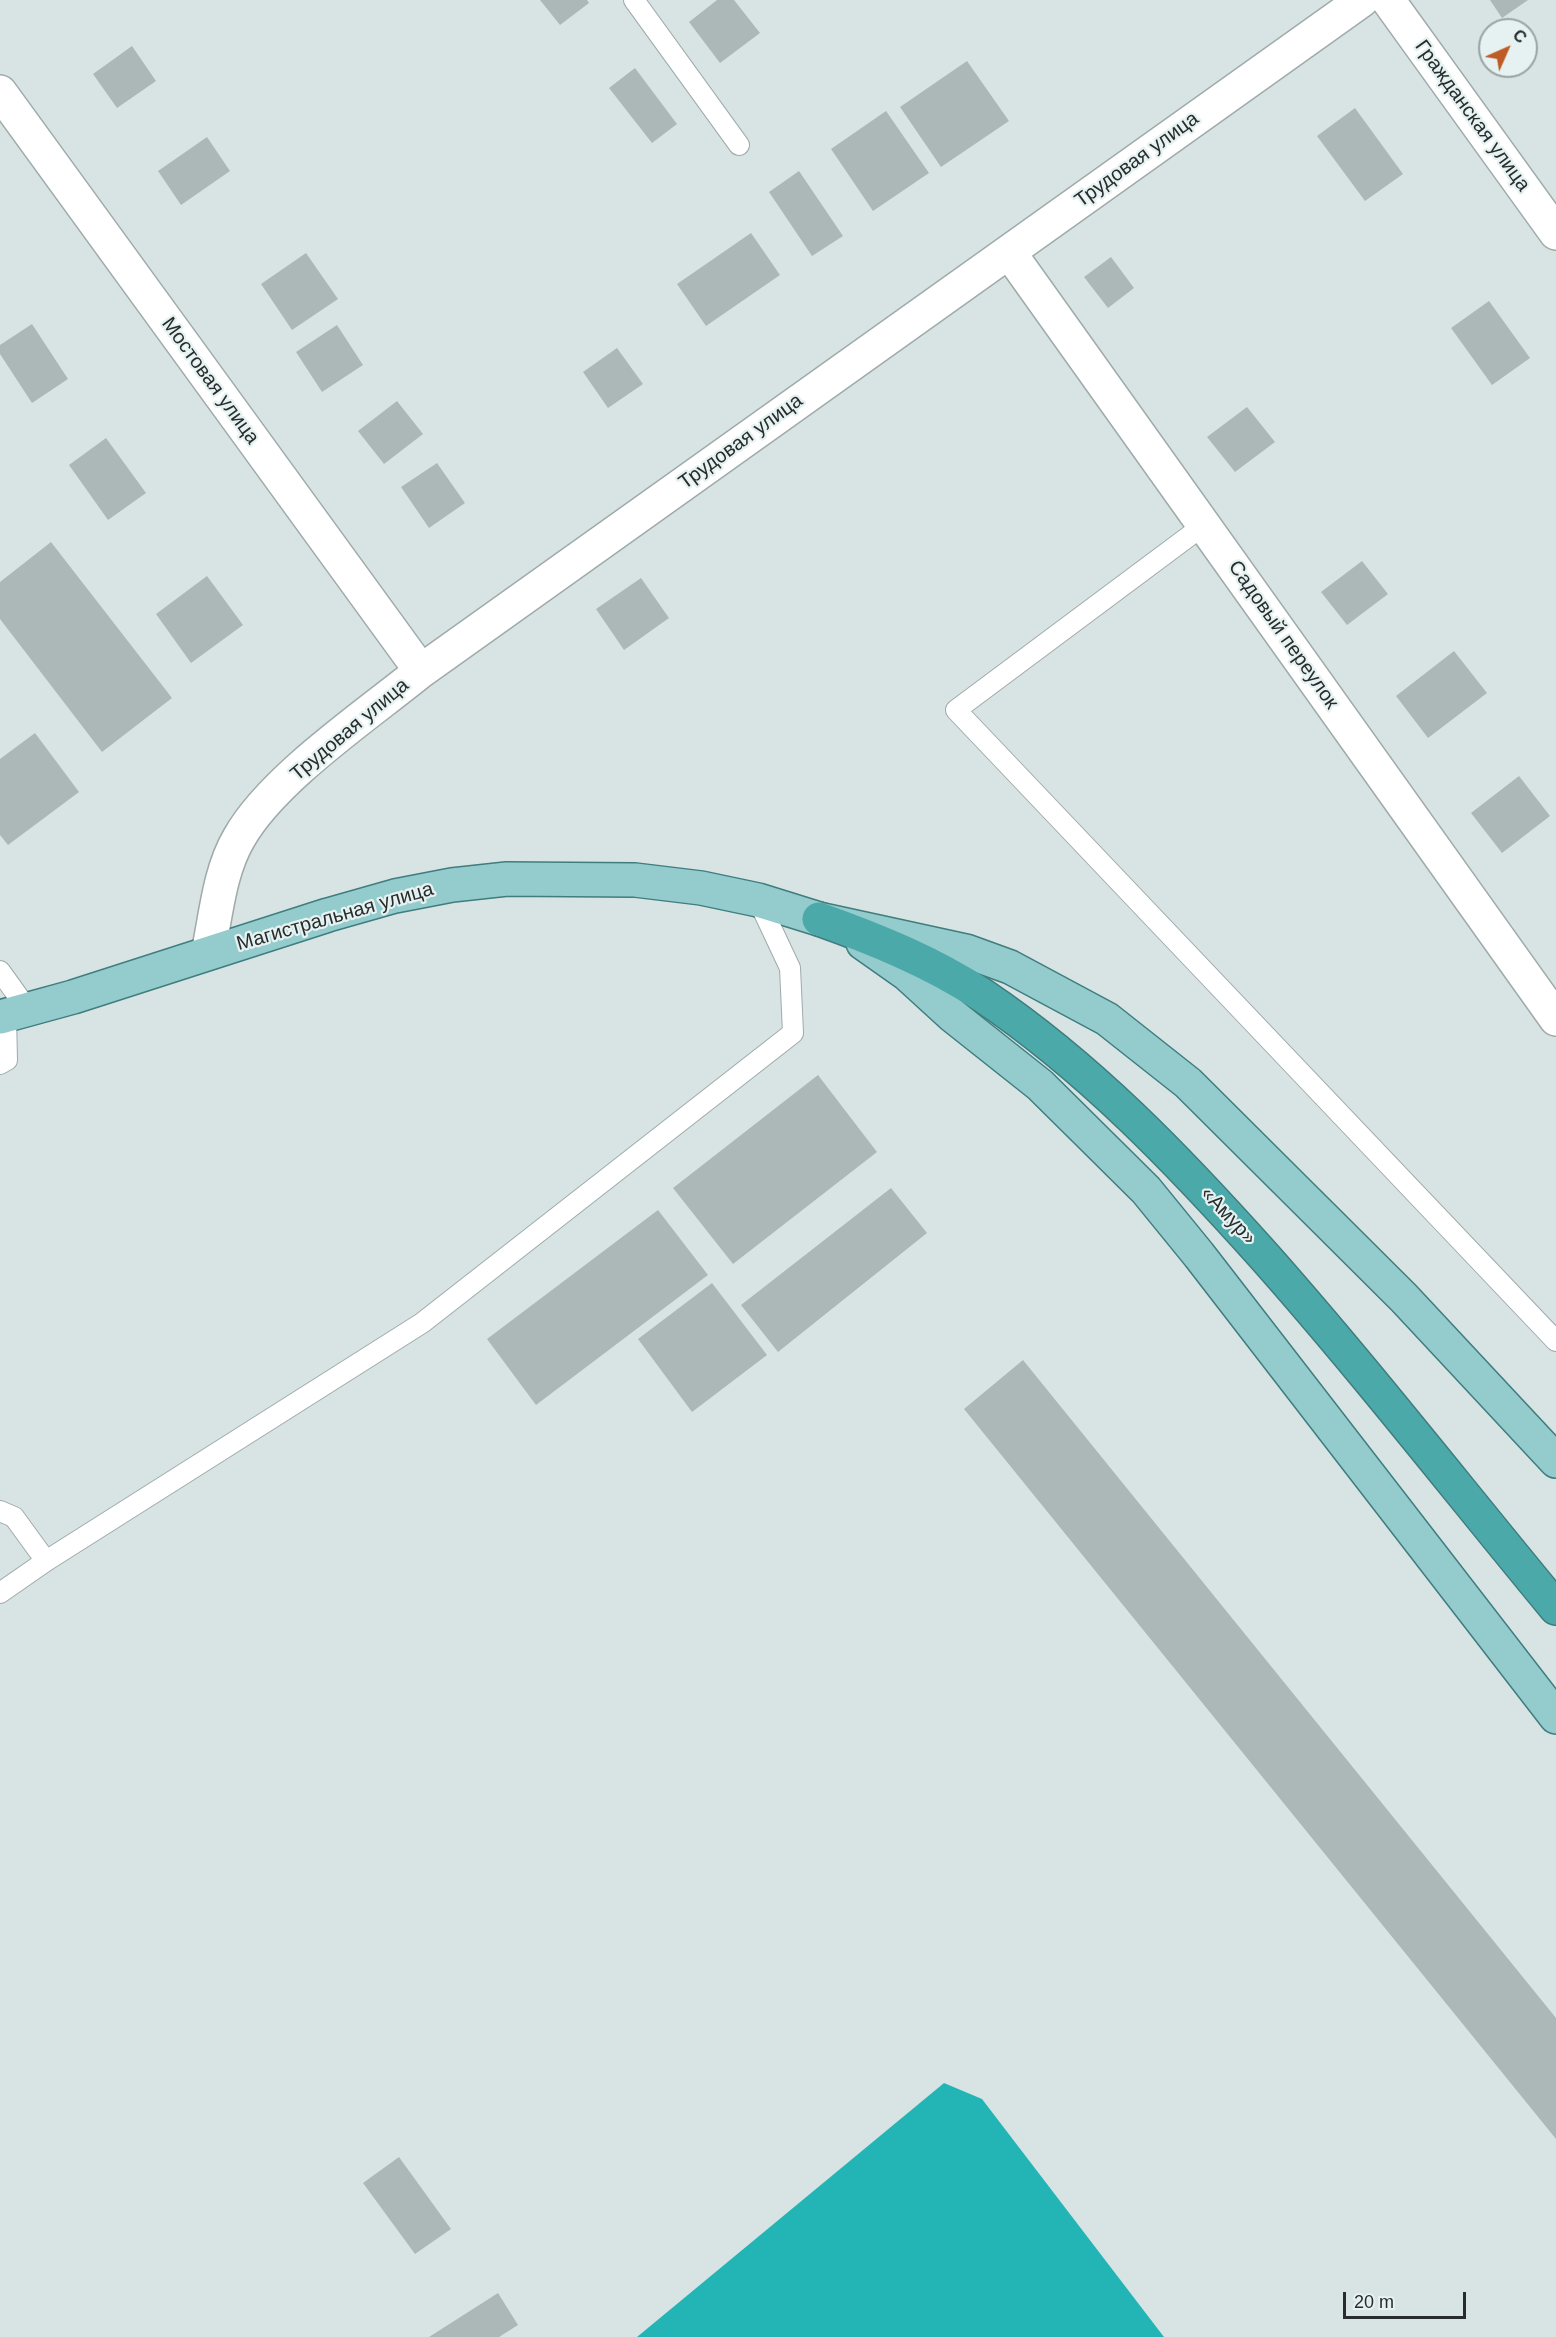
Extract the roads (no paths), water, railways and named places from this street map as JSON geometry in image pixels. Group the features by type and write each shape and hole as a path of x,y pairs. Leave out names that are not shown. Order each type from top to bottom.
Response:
{"highway":[{"name":"«Амур»","path":"819,919 880,941 979,994 1023,1024 1107,1093 1164,1148 1310,1309 1556,1608"}],"main road":[{"name":"Магистральная улица","path":"11,1014 395,897 452,885 496,880 575,877 635,880 701,888 758,900 819,919"},
{"path":"819,919 966,951 1010,967 1107,1019 1188,1083 1228,1121 1404,1298 1556,1461"},
{"path":"819,919 876,951 907,974 953,1016 1040,1085 1146,1190 1199,1255 1556,1717"}],"street":[{"name":"Трудовая улица","path":"208,954 226,870 238,839 258,811 316,757 421,671 1362,0"},
{"name":"Гражданская улица","path":"1388,0 1556,233"},
{"name":"Мостовая улица","path":"0,92 421,671"},
{"name":"Садовый переулок","path":"1009,252 1556,1019"}],"lane":[{"path":"634,0 739,145"},
{"path":"1204,525 956,710 1556,1341"},
{"path":"0,1593 46,1561 422,1323 792,1033 790,968 758,900"},
{"path":"0,971 11,1014 7,1059 0,1064"},
{"path":"0,1511 14,1516 46,1561"}]}
